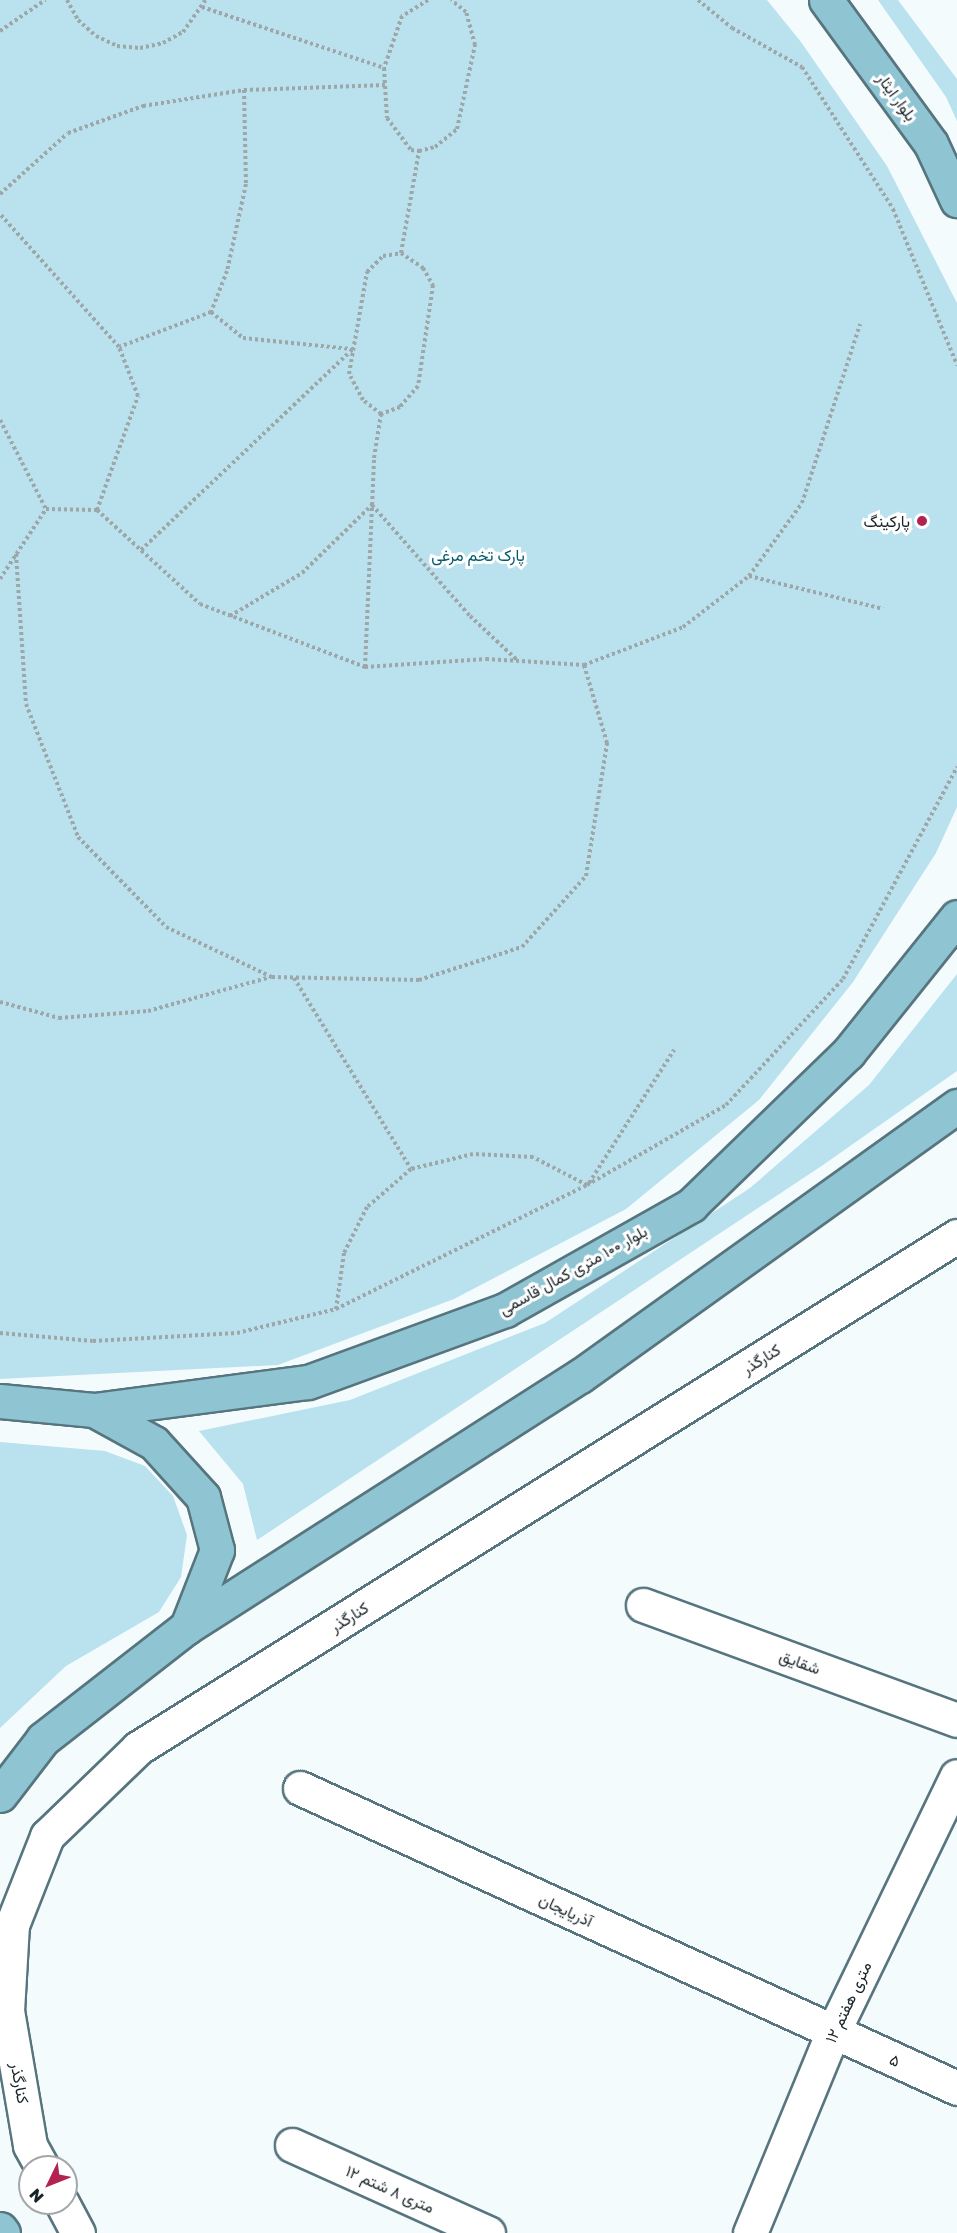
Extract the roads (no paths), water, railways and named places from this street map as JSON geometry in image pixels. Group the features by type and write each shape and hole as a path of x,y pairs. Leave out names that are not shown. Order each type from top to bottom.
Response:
{"main road":[{"name":"بلوار ایثار","path":"826,0 931,144 957,200"},
{"name":"بلوار ۱۰۰ متری کمال قاسمی","path":"0,1401 94,1410 308,1382 505,1310 691,1205 848,1053 957,917"},
{"path":"0,1795 43,1739 187,1627 580,1376 957,1106"},
{"path":"94,1410 154,1443 203,1497 217,1550 187,1627"},
{"path":"0,2229 3,2233"}],"street":[{"name":"کنارگذر","path":"35,2155 30,2145 7,2011 12,1925 46,1836 138,1748 957,1236"},
{"name":"شقایق","path":"643,1605 957,1720"},
{"name":"۱۲ متری هفتم","path":"750,2233 832,2032 957,1776"},
{"name":"آذریایجان","path":"300,1788 832,2032"},
{"name":"۵","path":"832,2032 957,2088"},
{"name":"۱۲ متری ۸ شتم","path":"292,2145 488,2233"},
{"path":"68,2215 78,2233"}],"place":[{"name":"پارکینگ","path":"922,521"}],"park label":[{"name":"پارک تخم مرغی","path":"478,555"}]}
